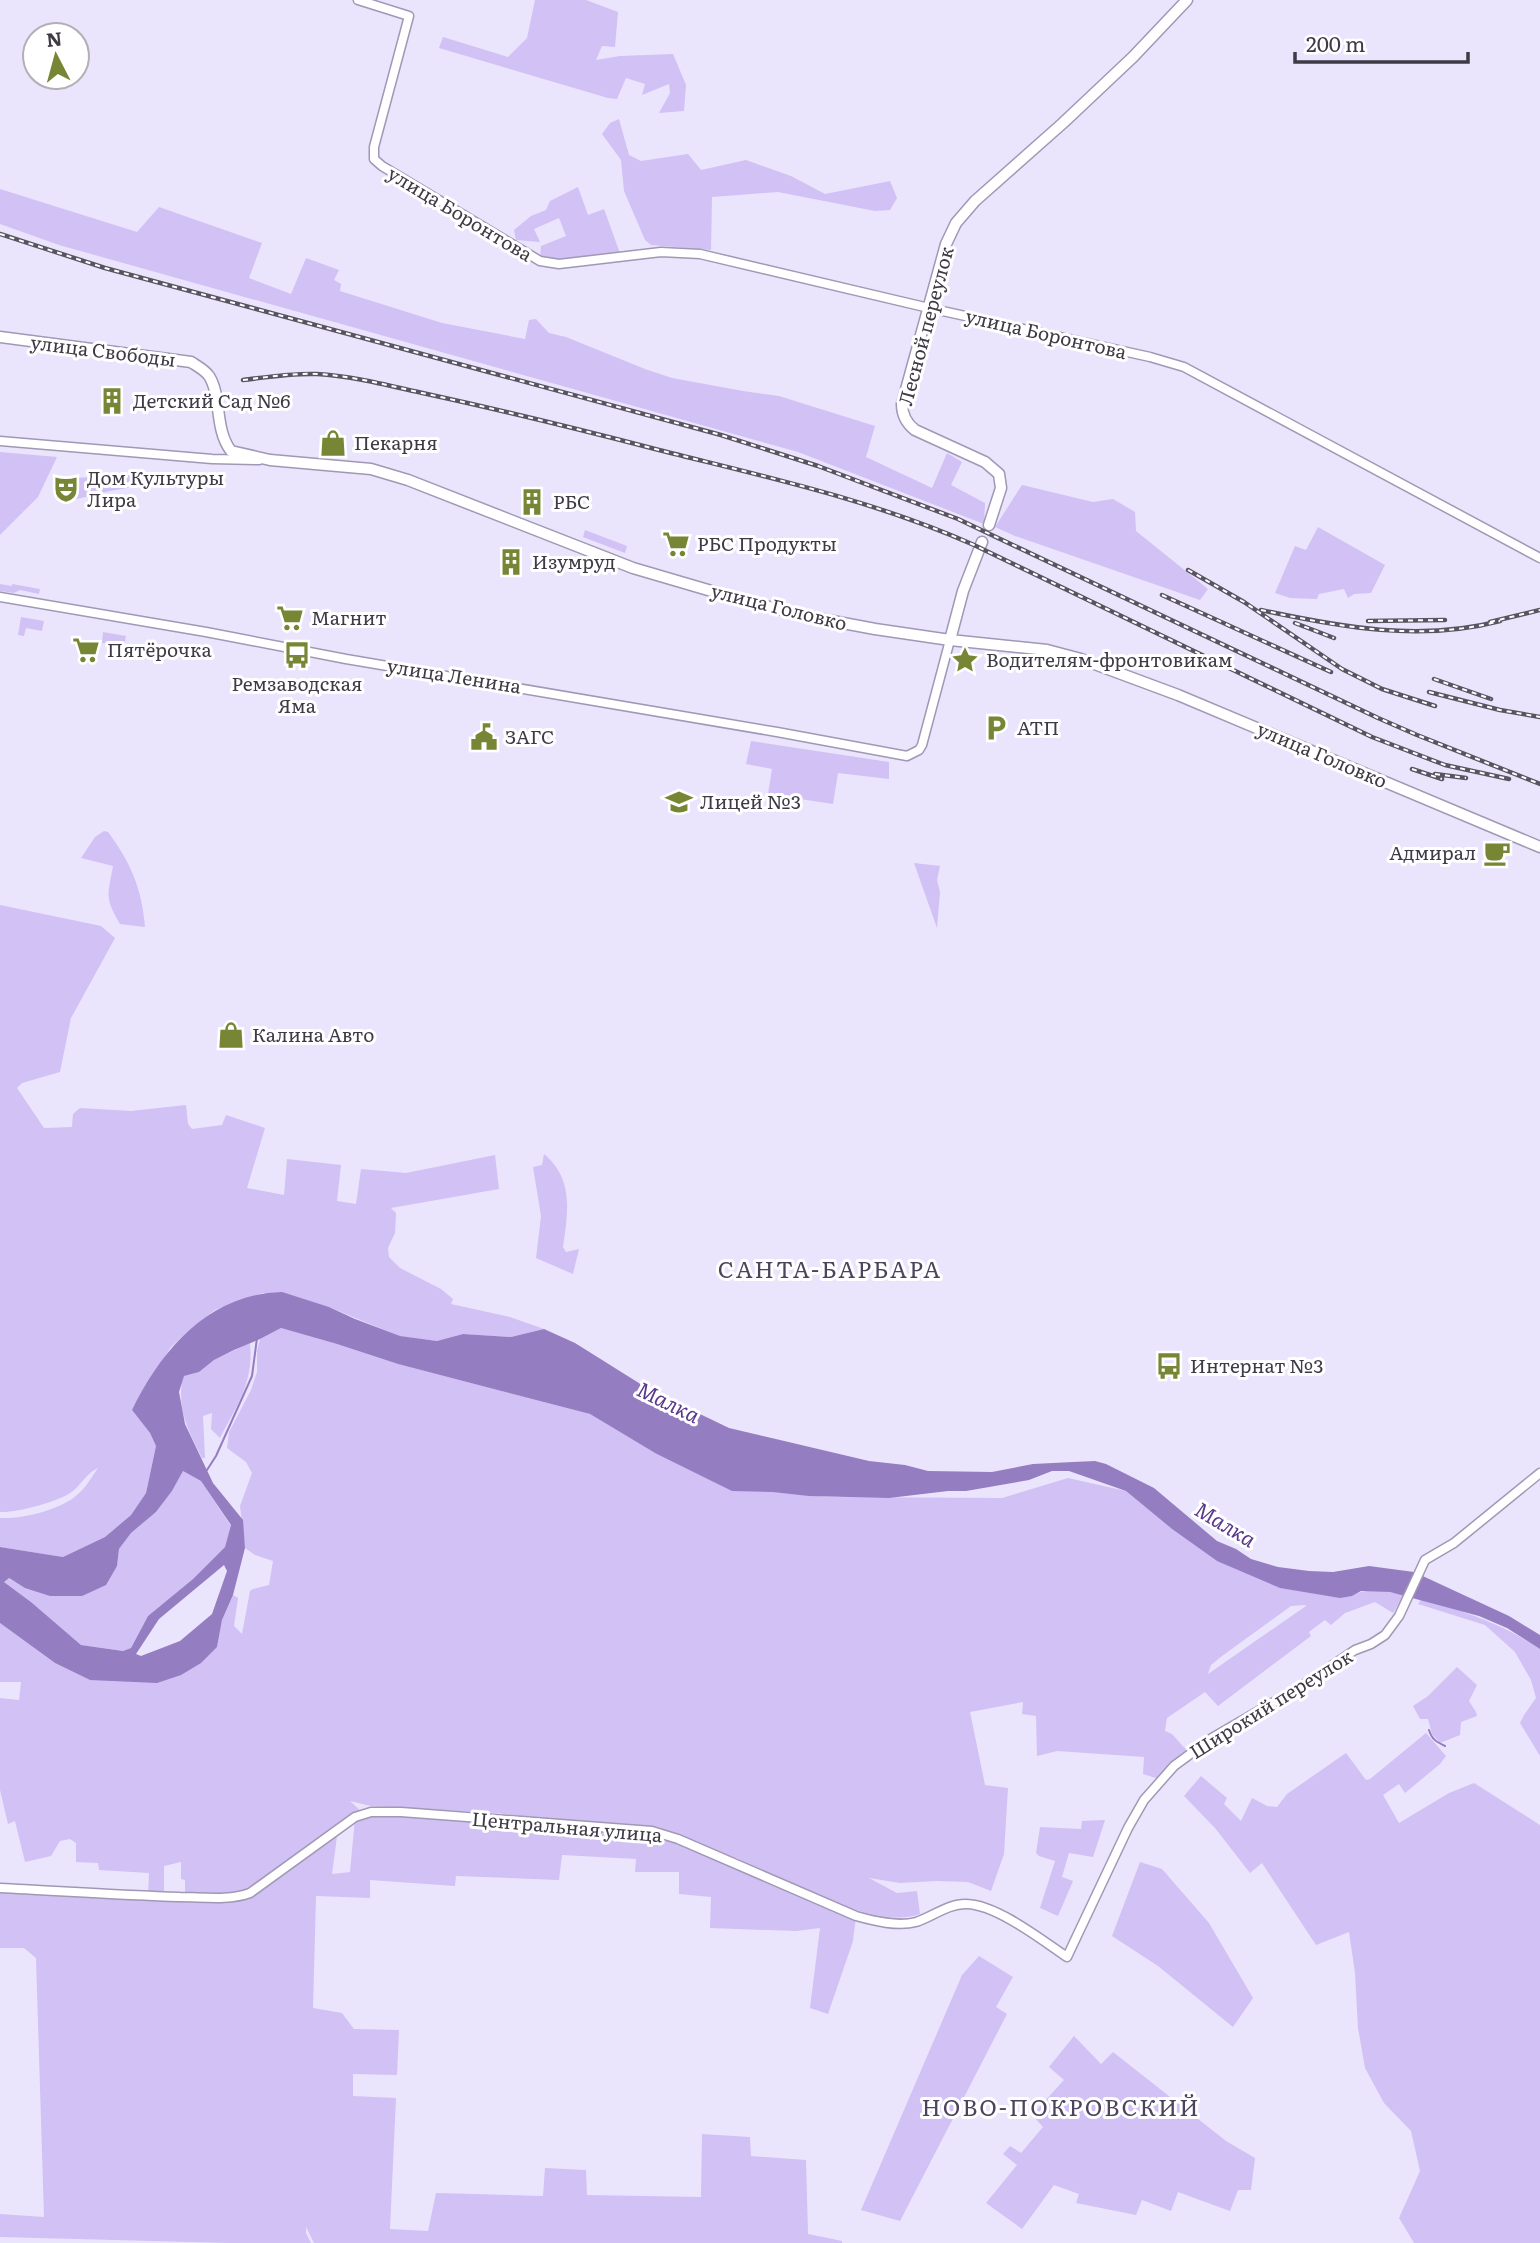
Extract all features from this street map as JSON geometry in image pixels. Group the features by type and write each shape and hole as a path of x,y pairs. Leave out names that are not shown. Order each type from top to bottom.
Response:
{"main road":[{"name":"Лесной переулок","path":"989,526 1001,488 999,474 985,462 915,430 909,426 903,415 902,404 946,244 956,223 975,201 1133,57 1187,0"},
{"name":"улица Свободы","path":"0,337 191,362 208,374 223,436 231,452 270,460"},
{"name":"улица Головко","path":"270,460 371,469 408,480 633,568 749,602 811,617 950,640 1047,650 1082,659 1178,695 1540,847"},
{"path":"950,640 963,591 982,542"}],"street":[{"name":"улица Боронтова","path":"358,0 409,16 373,157 378,164 544,262 559,264 661,252 700,254 1184,367 1540,558"},
{"name":"улица Головко","path":"0,441 212,459 270,460"},
{"name":"улица Ленина","path":"0,597 907,756 919,750 922,745 950,640"},
{"name":"Широкий переулок","path":"1067,1957 1113,1856 1135,1815 1144,1800 1174,1766 1212,1738 1385,1635 1404,1606 1424,1560 1465,1535 1540,1473"},
{"name":"Центральная улица","path":"0,1888 143,1896 242,1896 250,1893 355,1817 371,1812 401,1812 652,1831 678,1839 856,1916 878,1921 910,1923 952,1906 970,1904 1011,1920 1067,1957"}],"shaded area":[{"path":"535,0 586,0 618,12 615,47 602,46 596,60 620,56 673,54 686,85 684,111 659,113 670,93 669,84 642,95 645,84 626,78 617,99 608,98 439,48 443,37 508,57 527,38"},
{"path":"619,119 629,155 641,161 688,154 701,170 746,160 791,176 825,194 890,181 897,198 890,210 875,211 778,192 712,197 711,250 651,245 645,240 624,191 621,160 602,134 610,123"},
{"path":"578,187 588,215 604,209 621,256 559,264 540,261 541,246 566,236 559,218 534,229 540,242 516,240 514,230 531,216 546,210 550,201"},
{"path":"0,189 137,232 159,207 262,243 249,278 291,294 306,258 339,270 334,280 341,284 340,291 442,323 525,339 529,320 536,319 549,333 672,378 779,396 875,426 866,457 932,488 947,453 962,462 951,485 985,503 984,524 798,452 59,245 0,224"},
{"path":"0,452 57,457 38,497 0,535"},
{"path":"159,475 145,485 73,500 76,478"},
{"path":"1022,485 1093,502 1113,499 1135,512 1136,531 1208,589 1200,600 995,527"},
{"path":"1318,527 1385,565 1371,593 1354,594 1348,598 1344,589 1319,594 1317,599 1290,598 1275,593 1295,546 1306,550"},
{"path":"585,530 627,546 625,553 583,537"},
{"path":"0,584 40,589 39,594 20,590 14,593 0,591"},
{"path":"21,617 44,621 42,631 26,628 24,636 18,635"},
{"path":"103,632 126,636 124,646 102,643"},
{"path":"751,741 889,762 889,779 838,773 833,804 768,794 772,769 746,764"},
{"path":"104,831 108,832 116,843 134,877 145,927 120,924 111,908 109,896 113,866 81,858 95,837"},
{"path":"914,863 940,866 937,880 940,892 937,928"},
{"path":"0,905 101,926 115,938 71,1018 60,1072 22,1083 17,1088 44,1128 72,1127 73,1114 80,1108 131,1111 186,1105 188,1124 192,1129 222,1125 226,1115 265,1128 247,1188 284,1195 287,1159 341,1165 337,1201 356,1204 361,1169 406,1173 495,1155 499,1189 391,1208 396,1213 395,1233 388,1248 389,1257 400,1268 441,1289 453,1299 451,1304 510,1317 544,1329 511,1337 463,1334 437,1341 399,1336 329,1307 263,1293 215,1310 171,1347 132,1410 150,1433 156,1446 146,1493 131,1515 105,1537 63,1557 0,1547 0,1518 30,1515 62,1505 81,1491 98,1468 64,1496 26,1509 0,1512"},
{"path":"544,1154 554,1164 565,1185 567,1209 563,1247 566,1252 579,1249 573,1274 536,1258 541,1216 533,1167 542,1165"},
{"path":"281,1328 398,1364 590,1414 655,1453 772,1492 830,1497 1002,1498 1068,1478 1126,1491 1217,1561 1352,1596 1371,1591 1404,1595 1393,1613 1375,1602 1345,1613 1331,1625 1325,1620 1309,1632 1311,1636 1218,1706 1205,1692 1167,1718 1165,1731 1172,1734 1190,1754 1162,1780 1143,1774 1144,1757 1057,1751 1037,1756 1036,1716 1022,1714 1023,1702 970,1712 985,1785 1008,1788 1004,1854 991,1891 968,1882 900,1883 869,1878 897,1893 917,1891 920,1914 880,1916 855,1910 804,1891 739,1859 653,1826 371,1806 350,1801 363,1813 652,1831 856,1916 853,1941 828,2014 810,2008 820,1928 796,1931 710,1928 711,1897 679,1894 679,1872 635,1872 636,1859 562,1855 559,1880 456,1876 455,1886 370,1880 370,1898 316,1896 313,2008 342,2013 354,2029 399,2030 397,2075 353,2074 353,2096 396,2098 390,2229 428,2231 436,2193 543,2196 545,2168 586,2170 587,2195 701,2197 702,2134 750,2137 751,2156 806,2160 808,2234 842,2243 314,2243 306,2227 311,2243 0,2237 0,2214 44,2217 36,1958 24,1948 0,1948 0,1888 148,1895 149,1873 99,1870 98,1863 76,1862 76,1843 70,1839 60,1841 51,1856 25,1862 15,1821 8,1824 0,1790 0,1698 19,1700 21,1682 0,1682 0,1623 55,1663 90,1680 217,1647 222,1620 233,1595 238,1598 234,1626 242,1634 250,1591 269,1585 273,1561 255,1555 245,1548 240,1506 252,1473 246,1462 227,1448 229,1432 251,1390 257,1372 260,1339","holes":["1291,1606 1306,1606 1208,1674 1211,1665","355,1818 350,1872 332,1874 338,1829","181,1862 185,1896 164,1896 164,1866"]},
{"path":"250,1343 247,1381 220,1438 211,1429 212,1413 203,1416 205,1458 202,1458 182,1409 183,1376 199,1372 214,1360"},
{"path":"183,1471 201,1481 231,1526 225,1547 193,1579 148,1616 131,1648 123,1651 81,1645 3,1581 8,1578 44,1593 82,1596 117,1566 119,1549 131,1533 156,1512"},
{"path":"1421,1599 1483,1619 1540,1649 1540,1756 1520,1723 1536,1698 1531,1680 1515,1652 1485,1625 1418,1604"},
{"path":"1457,1667 1477,1685 1469,1701 1477,1716 1461,1722 1460,1735 1440,1743 1432,1734 1428,1719 1420,1719 1413,1706 1428,1696"},
{"path":"1426,1733 1446,1756 1405,1793 1399,1784 1383,1795 1399,1823 1449,1793 1474,1783 1540,1825 1540,2243 1414,2243 1399,2218 1420,2171 1411,2131 1384,2103 1365,2068 1358,2028 1355,1973 1349,1932 1316,1945 1262,1863 1250,1873 1215,1828 1184,1796 1201,1776 1227,1798 1224,1804 1241,1821 1252,1798 1267,1806 1277,1807 1287,1794 1346,1753 1366,1780 1370,1779"},
{"path":"1105,1820 1093,1857 1069,1853 1062,1877 1073,1881 1058,1916 1040,1908 1055,1861 1036,1853 1040,1827 1081,1829 1082,1821"},
{"path":"1140,1862 1162,1869 1209,1923 1253,1998 1233,2027 1158,1966 1112,1936"},
{"path":"979,1956 1013,1977 996,2007 1007,2014 900,2221 861,2210 962,1975"},
{"path":"1074,2036 1101,2064 1113,2052 1226,2141 1255,2158 1251,2190 1238,2190 1230,2211 1178,2192 1171,2211 1142,2200 1136,2215 1076,2203 1079,2194 1054,2185 1022,2229 986,2203 1017,2165 1003,2154 1010,2146 1021,2153 1043,2127 1032,2115 1064,2080 1049,2067"}],"water":[{"name":"Малка","path":"282,1292 329,1307 400,1336 437,1341 463,1334 511,1337 544,1329 575,1343 650,1390 729,1428 869,1461 928,1471 992,1472 1033,1464 1095,1461 1106,1464 1154,1488 1217,1541 1251,1559 1278,1567 1309,1571 1333,1572 1369,1566 1414,1572 1509,1616 1540,1635 1540,1649 1507,1628 1479,1616 1390,1592 1361,1591 1340,1598 1280,1588 1217,1561 1126,1491 1069,1471 1052,1471 1029,1480 966,1491 889,1498 732,1491 655,1453 590,1414 398,1364 281,1328 214,1360 199,1372 184,1376 179,1392 185,1424 213,1483 243,1520 245,1548 233,1595 222,1620 217,1647 201,1663 181,1675 157,1683 90,1680 55,1663 0,1623 0,1547 63,1557 105,1537 131,1515 146,1493 156,1446 150,1433 132,1410 144,1387 173,1346 191,1329 210,1314 256,1295","holes":["183,1471 201,1481 231,1525 225,1547 193,1579 148,1616 131,1648 123,1651 81,1645 4,1582 9,1578 25,1588 50,1596 82,1596 106,1585 117,1566 119,1549 131,1533 156,1512","224,1565 227,1571 212,1614 180,1641 141,1656 136,1654 159,1619"]}],"waterway":[{"path":"207,1470 252,1376 257,1338"},
{"path":"1429,1730 1433,1738 1445,1746"}],"railway":[{"path":"0,234 105,268 721,435 818,466 958,519 1378,718 1540,784"},
{"path":"243,380 308,374 372,382 572,428 858,502 974,545 1372,737 1445,765 1509,779"},
{"path":"1188,570 1244,602 1342,669 1382,689 1435,706"},
{"path":"1162,595 1331,672"},
{"path":"1261,610 1380,630 1440,631 1500,621"},
{"path":"1490,622 1540,610"},
{"path":"1368,621 1445,620"},
{"path":"1295,623 1334,638"},
{"path":"1434,679 1491,699"},
{"path":"1429,692 1540,717"},
{"path":"1412,769 1442,779"},
{"path":"1435,774 1466,778"}],"place":[{"name":"Детский Сад №6","path":"112,401"},
{"name":"Пекарня","path":"333,443"},
{"name":"Дом Культуры Лира","path":"66,489"},
{"name":"РБС","path":"532,502"},
{"name":"РБС Продукты","path":"676,544"},
{"name":"Изумруд","path":"511,562"},
{"name":"Магнит","path":"290,618"},
{"name":"Пятёрочка","path":"86,650"},
{"name":"Ремзаводская Яма","path":"297,655"},
{"name":"Водителям-фронтовикам","path":"965,660"},
{"name":"АТП","path":"996,728"},
{"name":"ЗАГС","path":"484,737"},
{"name":"Лицей №3","path":"679,802"},
{"name":"Адмирал","path":"1497,853"},
{"name":"Калина Авто","path":"231,1035"},
{"name":"Интернат №3","path":"1169,1366"}],"district":[{"name":"САНТА-БАРБАРА","path":"830,1270"},
{"name":"НОВО-ПОКРОВСКИЙ","path":"1061,2108"}]}
